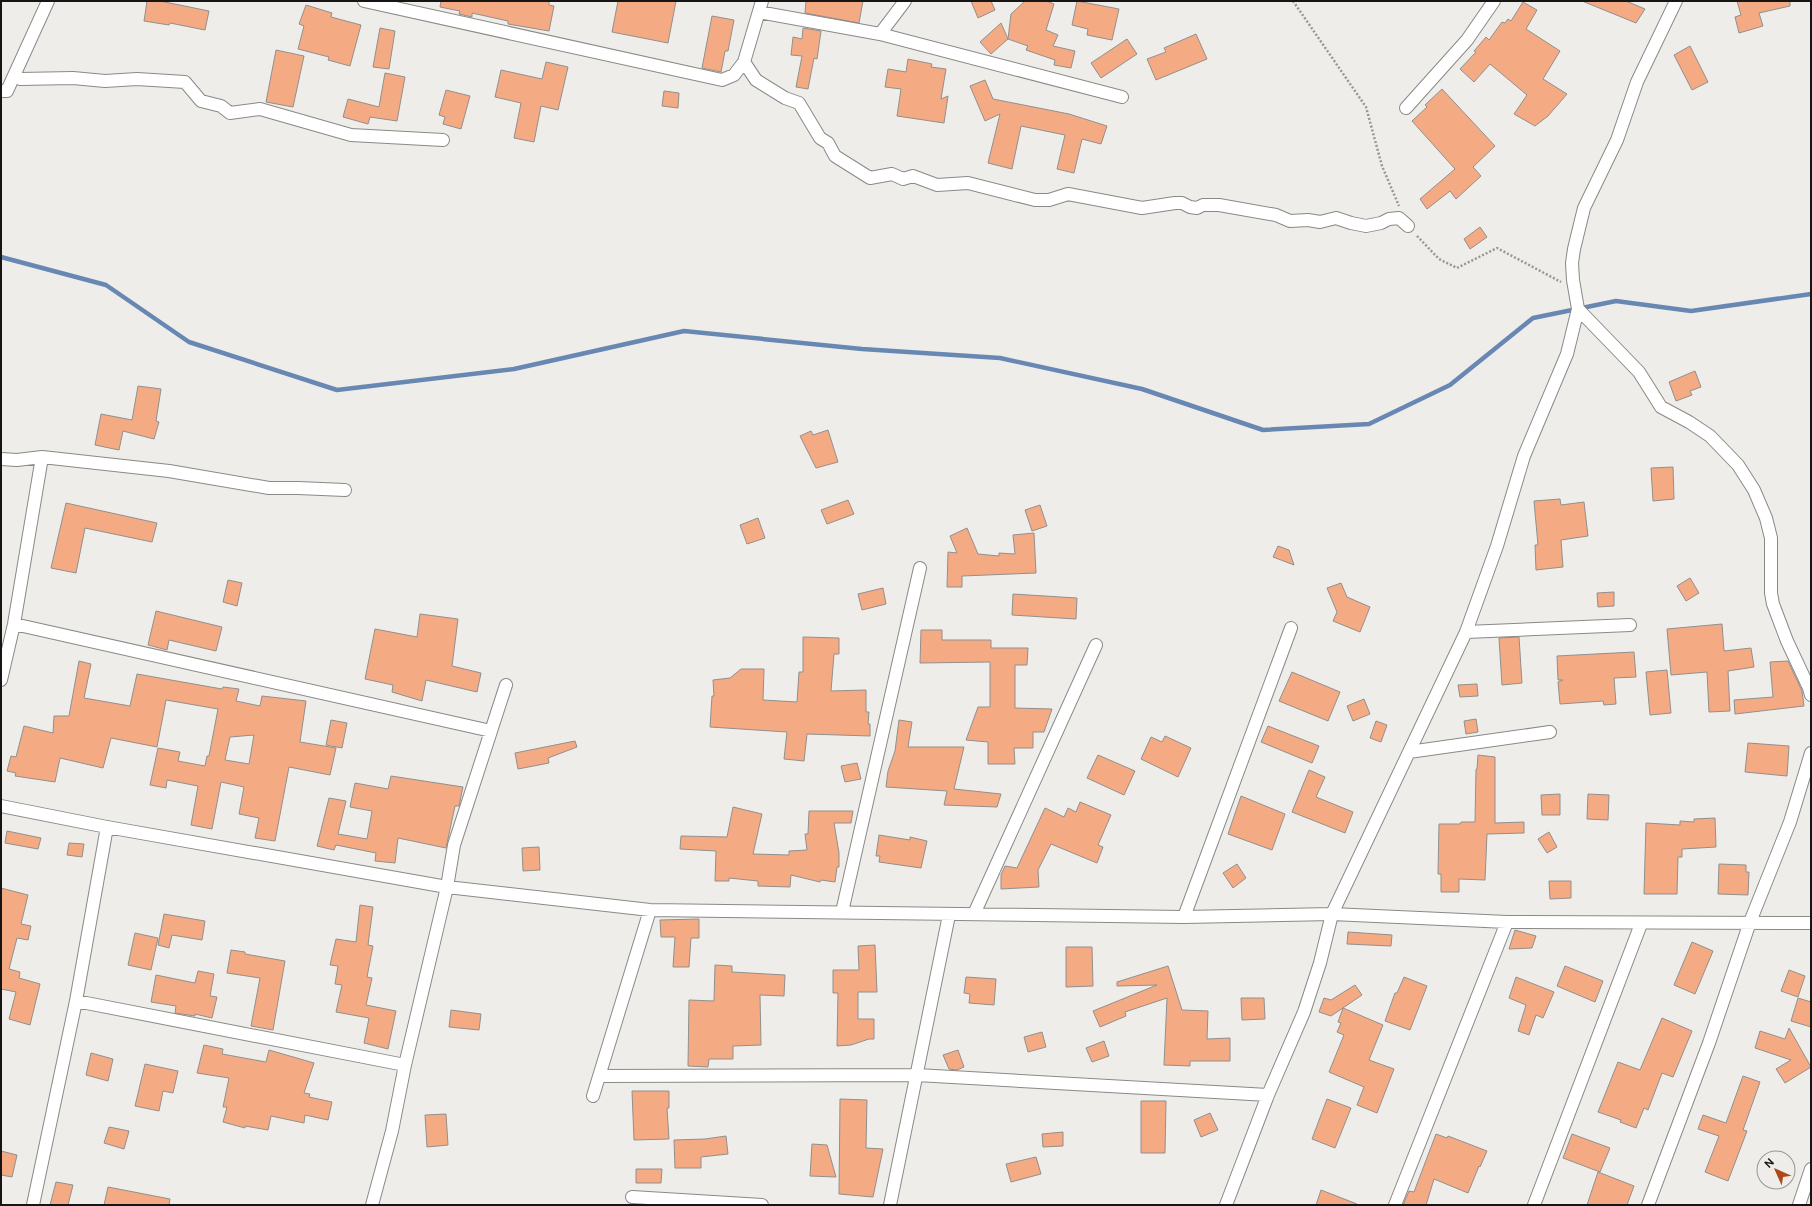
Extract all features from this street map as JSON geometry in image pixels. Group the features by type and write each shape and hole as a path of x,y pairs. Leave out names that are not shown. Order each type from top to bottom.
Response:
{"street":[{"path":"1,91 7,91 48,1"},
{"path":"364,1 722,80 734,75 744,62 761,6 880,34 1122,97"},
{"path":"880,34 904,1"},
{"path":"1406,108 1467,40 1494,1"},
{"path":"1226,1205 1268,1095 1304,1012 1320,963 1332,914 1466,632 1497,546 1524,456 1567,354 1578,304 1573,280 1572,263 1584,208 1617,140 1637,82 1676,1"},
{"path":"744,62 756,80 786,98 799,103 820,138 828,143 835,156 870,178 892,174 903,179 913,176 937,185 968,183 1035,200 1049,200 1068,194 1142,208 1175,202 1197,208 1203,205 1219,205 1276,215 1290,221 1308,220 1320,222 1336,218 1351,224 1366,226 1389,219 1399,218 1408,226"},
{"path":"14,76 20,79 74,78 105,81 137,78 186,82 201,101 221,106 230,114 260,109 351,135 443,140"},
{"path":"1578,304 1638,372 1661,407 1689,422 1710,436 1738,465 1754,490 1766,518 1771,538 1771,593 1773,604 1787,641 1811,695"},
{"path":"1,459 17,460 42,457 169,471 269,488 345,490"},
{"path":"1,680 14,624 42,457"},
{"path":"842,912 920,568"},
{"path":"14,624 491,730"},
{"path":"1466,632 1630,625"},
{"path":"1184,917 1291,628"},
{"path":"974,914 1096,645"},
{"path":"372,1205 392,1131 405,1065 447,887 454,845 506,685"},
{"path":"1409,752 1550,732"},
{"path":"1648,1205 1709,1042 1750,922 1790,822 1811,753"},
{"path":"1,806 107,827 447,887 650,910 1184,917 1332,914 1507,922 1641,924 1750,922 1811,923"},
{"path":"33,1205 76,1001 107,827"},
{"path":"593,1096 650,910"},
{"path":"890,1205 949,915"},
{"path":"1395,1205 1507,922"},
{"path":"1534,1205 1641,924"},
{"path":"76,1001 405,1065"},
{"path":"599,1076 917,1075 1268,1095"},
{"path":"1799,1205 1811,1169"},
{"path":"632,1197 762,1205"}],"path":[{"path":"1293,1 1366,107 1382,166 1408,226 1439,259 1456,268 1497,248 1561,282 1578,304"}],"building":[{"path":"147,1 160,1 209,11 205,30 170,23 169,25 144,21"},
{"path":"441,1 549,1 549,5 554,6 549,31 508,24 508,21 472,13 472,17 459,14 460,11 440,7"},
{"path":"618,1 676,1 668,43 612,32"},
{"path":"806,1 863,1 859,23 805,13"},
{"path":"971,1 991,1 995,10 978,18"},
{"path":"1025,1 1046,1 1054,4 1046,30 1058,35 1053,46 1075,51 1071,68 1054,65 1055,60 1026,50 1028,46 1008,39 1011,14"},
{"path":"1077,1 1119,9 1112,40 1087,35 1088,29 1072,25"},
{"path":"1582,1 1626,1 1645,9 1636,23"},
{"path":"1737,1 1790,1 1790,6 1759,13 1763,26 1739,33 1735,17 1741,15"},
{"path":"1523,2 1537,10 1526,29 1560,51 1543,79 1567,94 1548,116 1535,126 1514,114 1527,95 1490,64 1474,82 1460,69 1476,52 1474,51 1486,37 1489,40 1502,22 1505,23 1508,19 1511,21"},
{"path":"306,5 332,13 331,17 361,25 350,66 328,60 329,57 298,49 304,26 299,24"},
{"path":"712,16 734,20 728,51 725,51 721,72 702,68"},
{"path":"1001,23 1008,39 991,54 980,42"},
{"path":"380,28 395,31 389,69 373,67"},
{"path":"803,28 821,31 817,59 814,58 808,89 796,87 802,56 791,55 793,37 802,39"},
{"path":"1196,34 1207,59 1156,80 1147,59 1166,52 1164,48"},
{"path":"1127,39 1137,54 1101,78 1091,63"},
{"path":"1690,46 1708,82 1692,90 1674,55"},
{"path":"276,50 304,56 293,107 266,102"},
{"path":"908,59 932,64 931,67 946,69 941,99 948,96 944,123 897,116 901,89 885,87 888,69 906,72"},
{"path":"546,62 568,67 558,110 541,106 534,142 514,138 521,103 495,97 501,70 542,79"},
{"path":"385,73 405,77 397,121 370,117 368,124 343,117 348,99 379,107"},
{"path":"985,80 993,99 1069,114 1107,126 1101,144 1082,139 1074,173 1057,169 1065,135 1021,126 1012,169 988,163 1000,114 985,121 970,86"},
{"path":"1442,89 1495,146 1473,167 1481,176 1456,199 1450,191 1427,209 1420,199 1455,169 1412,121 1427,107 1425,105"},
{"path":"446,90 470,96 461,129 443,124 445,117 439,115"},
{"path":"664,91 679,93 678,108 662,106"},
{"path":"1480,227 1487,237 1470,249 1464,239"},
{"path":"1695,371 1701,387 1690,391 1692,395 1676,401 1669,382"},
{"path":"138,386 161,389 156,421 159,422 154,439 123,431 119,450 95,445 101,414 132,420"},
{"path":"828,430 838,462 816,468 800,436 811,431 813,435"},
{"path":"1673,467 1674,499 1653,501 1651,468"},
{"path":"1560,499 1561,505 1584,502 1588,536 1561,540 1563,567 1536,570 1535,545 1538,545 1534,501"},
{"path":"848,500 854,514 827,524 821,510"},
{"path":"66,503 157,523 152,542 85,528 76,573 51,568"},
{"path":"1040,505 1047,526 1032,531 1025,510"},
{"path":"758,518 765,538 747,544 740,525"},
{"path":"967,528 978,554 999,556 999,553 1015,554 1013,535 1034,533 1036,573 962,576 962,587 947,587 948,552 957,553 950,536"},
{"path":"1278,546 1289,550 1294,565 1273,557"},
{"path":"1690,578 1699,593 1686,601 1677,586"},
{"path":"228,580 242,583 237,606 223,602"},
{"path":"1341,583 1347,597 1370,607 1360,632 1333,621 1337,612 1327,588"},
{"path":"883,588 886,604 862,610 858,594"},
{"path":"1614,592 1614,606 1598,607 1597,593"},
{"path":"1013,594 1077,598 1076,619 1012,615"},
{"path":"156,611 222,627 216,651 169,640 167,650 148,645"},
{"path":"420,614 458,619 452,666 481,673 477,692 426,680 422,701 392,692 393,685 365,679 375,629 417,637"},
{"path":"1722,624 1724,651 1751,648 1754,667 1728,671 1730,711 1709,712 1707,672 1671,675 1667,629"},
{"path":"921,630 942,630 942,640 991,640 991,648 1028,648 1027,665 1015,665 1015,708 1052,709 1044,732 1033,732 1033,748 1014,748 1015,764 988,764 988,742 966,740 978,707 990,707 990,662 920,663"},
{"path":"803,637 839,638 839,654 834,654 831,691 866,690 866,712 869,712 868,724 870,724 870,736 807,734 804,761 784,759 787,732 710,727 712,696 714,696 713,680 730,678 741,669 764,669 763,700 797,702 799,672 803,672"},
{"path":"1519,637 1522,683 1502,685 1499,638"},
{"path":"1634,652 1636,677 1614,678 1616,704 1604,705 1603,701 1560,704 1558,682 1563,680 1558,680 1557,656"},
{"path":"79,661 91,664 84,698 130,706 137,674 222,689 223,687 239,689 236,701 260,706 262,696 306,701 300,742 336,748 330,775 289,767 275,841 255,838 259,818 239,814 244,787 221,782 212,829 191,825 198,786 167,780 166,788 150,785 158,748 180,752 178,761 205,766 207,756 209,756 218,709 166,700 157,747 111,738 103,768 60,758 55,782 15,776 16,773 7,771 11,756 16,757 24,726 53,733 54,716 69,716","holes":["254,735 249,764 225,760 230,737"]},
{"path":"1788,661 1802,691 1804,706 1735,714 1734,700 1773,697 1770,662"},
{"path":"1667,670 1671,713 1650,715 1646,672"},
{"path":"1292,672 1340,692 1328,721 1279,701"},
{"path":"1477,684 1478,696 1460,697 1458,685"},
{"path":"1364,699 1370,714 1353,721 1347,706"},
{"path":"1476,719 1478,732 1466,734 1464,721"},
{"path":"331,720 347,723 342,748 326,745"},
{"path":"899,720 912,722 908,747 964,747 954,789 1001,794 997,807 944,805 947,791 886,787 888,771 895,751"},
{"path":"1376,721 1387,725 1381,742 1370,738"},
{"path":"1268,726 1319,746 1312,763 1261,742"},
{"path":"1165,736 1191,748 1178,777 1141,759 1151,737 1162,742"},
{"path":"575,741 577,747 548,758 549,763 518,769 515,753"},
{"path":"1748,743 1789,746 1787,776 1745,772"},
{"path":"1098,755 1135,771 1124,795 1087,778"},
{"path":"1478,755 1495,757 1495,823 1524,822 1524,833 1487,834 1485,880 1459,879 1459,892 1441,892 1441,874 1438,874 1439,824 1475,822 1476,769"},
{"path":"857,763 861,779 845,782 841,766"},
{"path":"1309,770 1325,777 1316,797 1353,812 1345,833 1292,812"},
{"path":"391,776 463,787 459,806 455,806 446,848 398,838 395,863 375,861 376,853 336,845 334,850 317,846 329,798 346,801 338,834 367,839 372,811 350,807 355,783 388,789"},
{"path":"1560,794 1560,815 1542,815 1541,795"},
{"path":"1588,794 1609,795 1608,820 1587,819"},
{"path":"1241,796 1285,814 1272,850 1228,834"},
{"path":"1080,802 1111,815 1098,845 1103,847 1097,863 1051,844 1038,870 1039,887 1001,889 1001,875 1005,866 1017,868 1045,808 1064,817 1068,808 1076,812"},
{"path":"733,807 762,814 753,854 789,855 789,851 807,850 805,834 808,834 809,811 853,811 851,823 834,823 839,853 839,867 837,867 835,882 821,880 820,882 791,875 790,887 758,886 758,881 729,878 729,881 715,881 716,851 680,849 681,836 727,837"},
{"path":"1715,818 1716,847 1682,849 1682,857 1678,857 1677,894 1644,894 1646,823 1680,825 1680,821 1694,822 1694,819"},
{"path":"7,831 41,838 38,849 5,843"},
{"path":"1549,832 1557,847 1547,853 1538,839"},
{"path":"879,835 910,840 910,837 927,841 921,868 879,862 880,856 876,856"},
{"path":"69,843 84,844 82,857 67,855"},
{"path":"539,847 540,870 523,871 522,848"},
{"path":"1237,864 1246,878 1233,888 1223,873"},
{"path":"1719,864 1746,865 1746,872 1749,872 1748,895 1718,894"},
{"path":"1549,881 1571,881 1571,898 1550,899"},
{"path":"1,888 28,895 21,924 31,926 28,940 17,938 9,969 20,972 19,978 40,984 30,1025 9,1019 16,992 1,989"},
{"path":"360,905 373,907 368,945 373,946 367,977 372,978 366,1005 396,1011 388,1049 364,1043 369,1018 336,1012 342,985 335,984 338,966 330,965 336,939 356,942"},
{"path":"164,914 205,921 202,940 172,935 169,948 158,945"},
{"path":"699,919 699,938 691,938 689,967 673,967 675,937 661,937 660,920"},
{"path":"1515,930 1536,936 1532,948 1509,949"},
{"path":"1348,932 1392,935 1391,946 1347,944"},
{"path":"135,933 158,938 151,970 128,965"},
{"path":"1692,942 1713,951 1695,994 1674,985"},
{"path":"875,945 877,992 858,992 858,1019 874,1019 874,1039 869,1039 851,1045 837,1046 838,993 833,993 833,970 859,970 858,946"},
{"path":"1066,947 1092,947 1093,986 1066,987"},
{"path":"231,950 285,961 273,1030 251,1026 260,978 227,973"},
{"path":"715,965 732,966 732,972 785,975 784,996 760,995 761,1045 733,1046 733,1059 709,1059 708,1067 688,1066 689,1000 714,1001"},
{"path":"1168,966 1182,1010 1208,1011 1207,1039 1230,1038 1230,1061 1190,1061 1190,1066 1164,1065 1167,998 1125,1012 1126,1016 1100,1027 1093,1011 1157,985 1117,986 1117,982"},
{"path":"1565,966 1603,981 1595,1002 1557,986"},
{"path":"1789,970 1805,976 1798,997 1781,991"},
{"path":"198,971 214,974 210,996 217,997 212,1018 195,1014 195,1016 175,1013 176,1006 151,1002 156,975 195,983"},
{"path":"966,977 996,979 994,1005 969,1003 970,994 964,993"},
{"path":"1404,977 1427,986 1410,1030 1385,1021 1395,993 1397,993"},
{"path":"1516,977 1554,992 1543,1018 1536,1015 1529,1035 1518,1031 1526,1005 1509,998"},
{"path":"1355,985 1362,995 1331,1016 1319,1012 1324,998 1331,1000"},
{"path":"1241,998 1264,998 1265,1019 1242,1020"},
{"path":"1798,998 1811,1002 1811,1027 1791,1021"},
{"path":"1343,1008 1383,1025 1369,1060 1394,1069 1377,1113 1357,1105 1364,1087 1329,1072 1344,1035 1337,1032 1341,1023 1338,1022"},
{"path":"451,1010 481,1014 479,1030 449,1027"},
{"path":"1662,1018 1692,1031 1673,1077 1662,1073 1648,1110 1644,1108 1636,1128 1620,1122 1621,1120 1598,1112 1618,1062 1640,1070"},
{"path":"1789,1028 1811,1067 1785,1083 1776,1069 1791,1060 1755,1048 1760,1031 1785,1039"},
{"path":"1042,1032 1046,1047 1028,1052 1024,1037"},
{"path":"1104,1041 1109,1056 1092,1062 1086,1048"},
{"path":"204,1045 223,1049 222,1054 266,1062 269,1050 314,1063 304,1093 310,1094 309,1097 332,1102 328,1120 305,1115 304,1123 271,1116 268,1130 245,1126 245,1128 223,1122 227,1107 223,1107 229,1078 197,1073"},
{"path":"958,1050 964,1067 957,1070 949,1069 943,1055"},
{"path":"91,1053 113,1059 108,1081 86,1075"},
{"path":"145,1064 178,1071 173,1093 163,1091 159,1111 135,1106"},
{"path":"1743,1076 1760,1082 1743,1130 1747,1131 1728,1181 1705,1172 1719,1136 1698,1129 1703,1115 1726,1123"},
{"path":"632,1091 669,1091 669,1108 667,1108 669,1139 634,1140"},
{"path":"840,1099 867,1100 866,1148 883,1149 873,1197 839,1194"},
{"path":"1327,1099 1351,1108 1335,1148 1312,1139"},
{"path":"1141,1101 1166,1101 1165,1153 1141,1153"},
{"path":"1210,1113 1218,1130 1201,1137 1194,1120"},
{"path":"446,1114 448,1145 427,1147 425,1115"},
{"path":"109,1127 129,1131 124,1149 104,1143"},
{"path":"1063,1132 1063,1146 1043,1147 1042,1134"},
{"path":"1436,1134 1447,1138 1448,1136 1487,1151 1468,1193 1434,1179 1426,1205 1403,1205 1409,1191 1414,1192"},
{"path":"1572,1134 1610,1148 1600,1172 1563,1158"},
{"path":"726,1136 728,1154 701,1157 701,1168 675,1168 674,1140 705,1139"},
{"path":"812,1144 827,1145 836,1177 810,1176"},
{"path":"1,1151 17,1155 12,1177 1,1175"},
{"path":"1036,1157 1041,1174 1011,1182 1006,1164"},
{"path":"636,1169 662,1169 661,1183 636,1183"},
{"path":"1598,1172 1634,1186 1627,1205 1587,1205"},
{"path":"56,1182 73,1185 68,1205 50,1205"},
{"path":"108,1187 170,1199 169,1205 104,1205"},
{"path":"1321,1190 1357,1204 1357,1205 1316,1205"}],"waterway":[{"path":"1,257 106,285 189,342 337,390 514,369 684,331 862,349 1000,358 1142,389 1263,430 1369,424 1450,385 1533,318 1616,301 1691,311 1811,294"}]}
